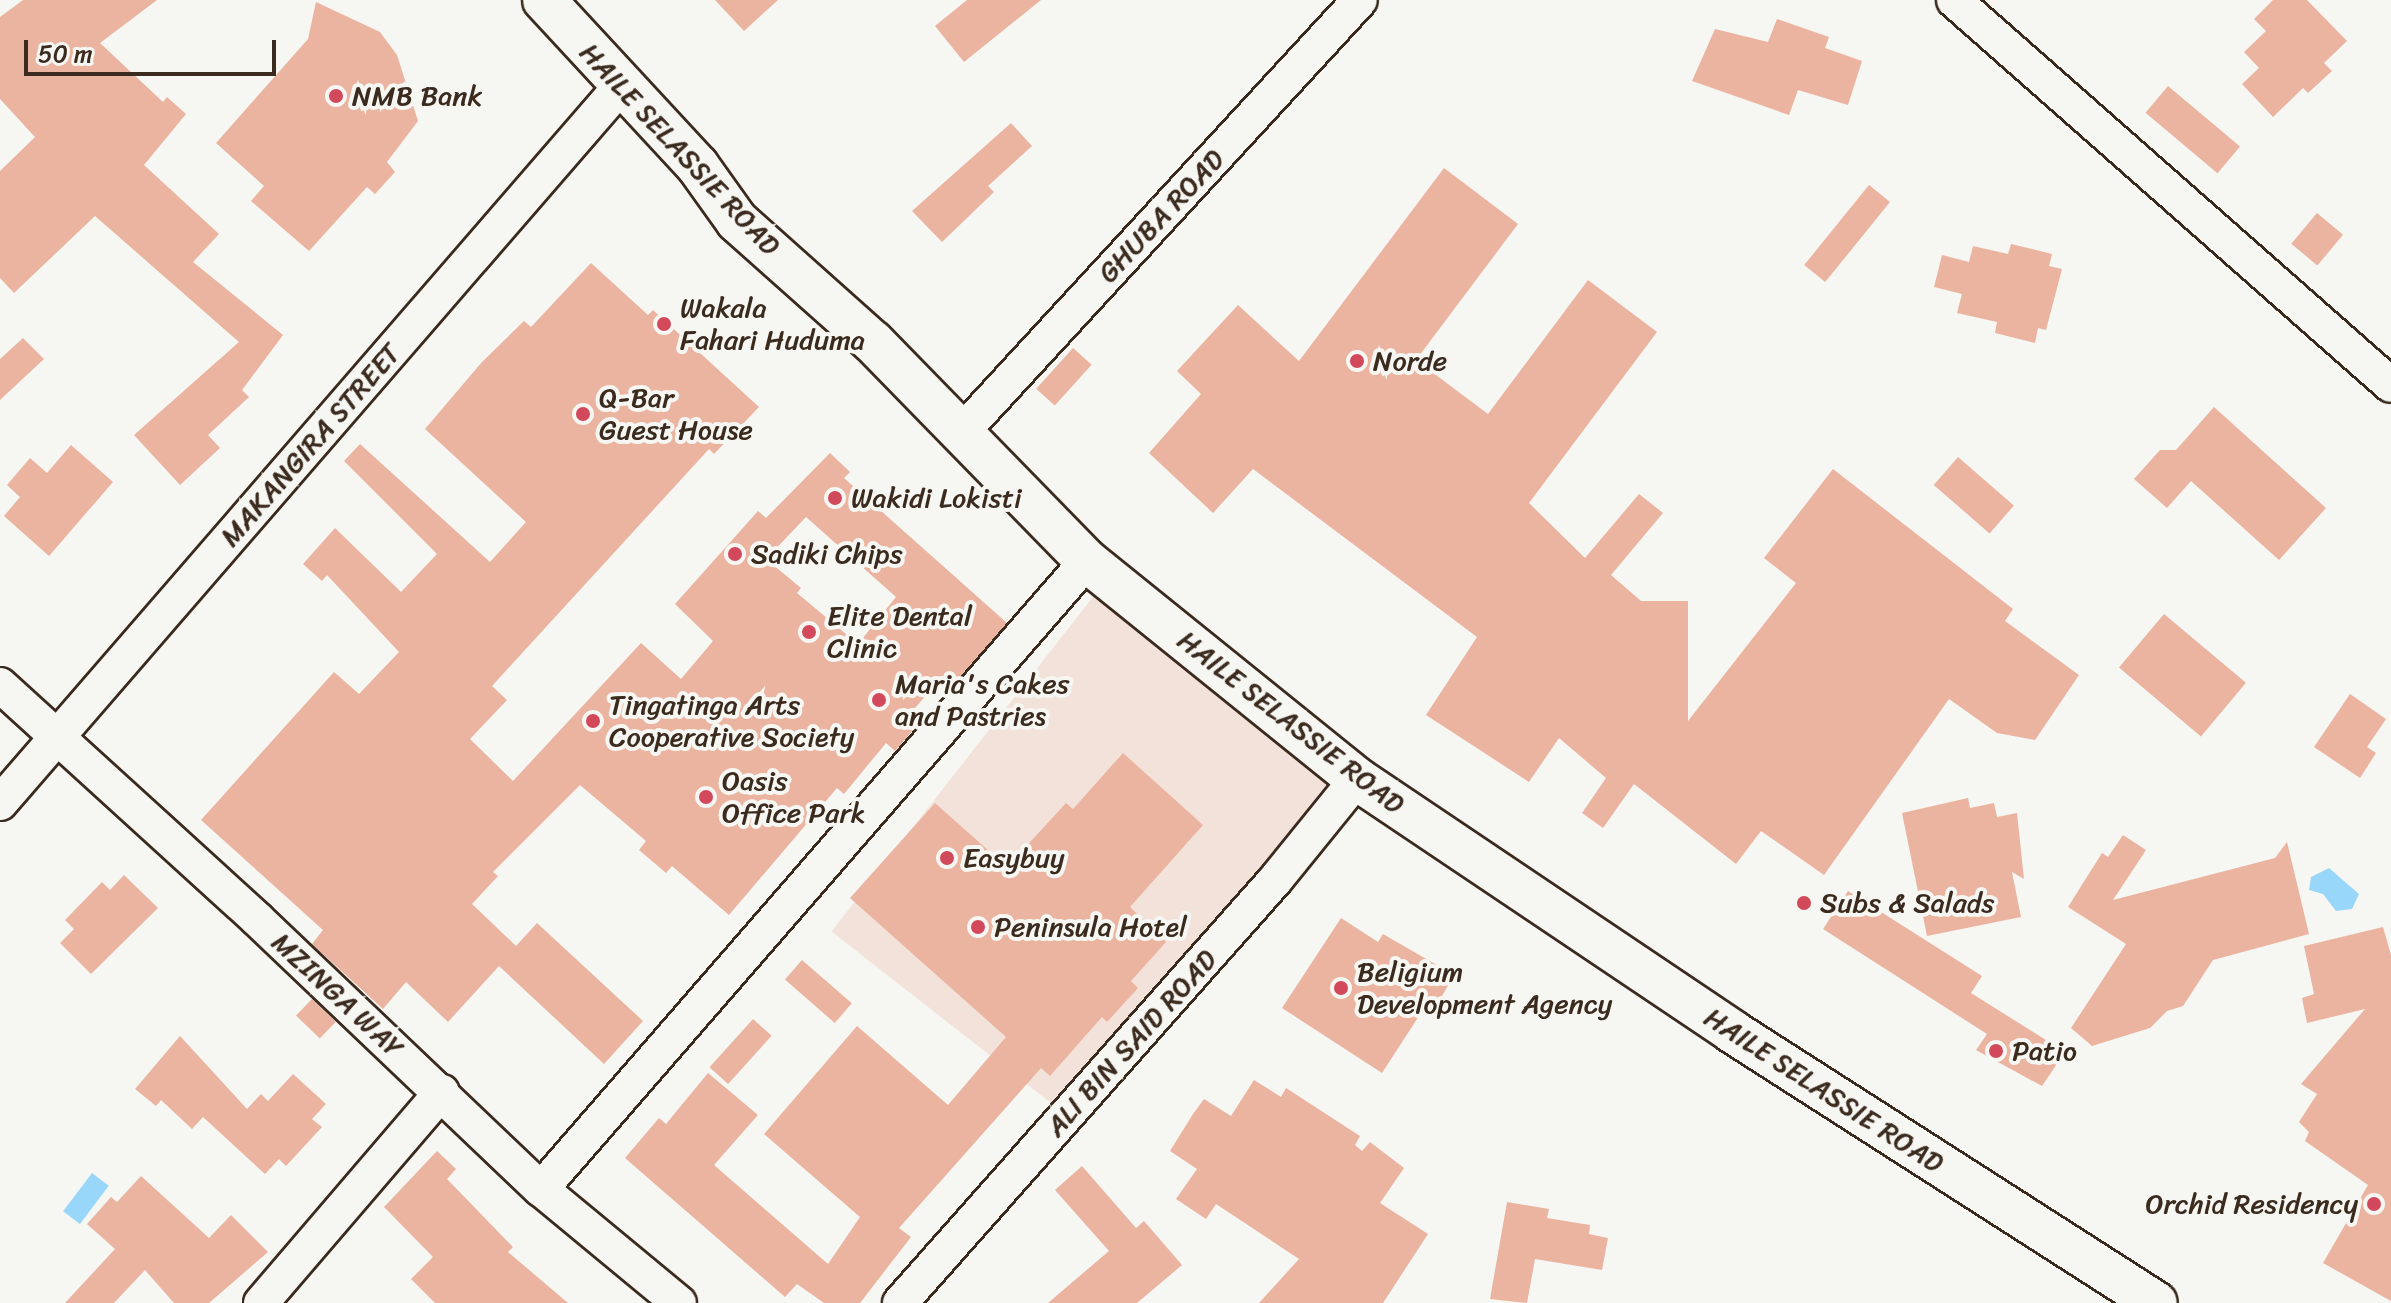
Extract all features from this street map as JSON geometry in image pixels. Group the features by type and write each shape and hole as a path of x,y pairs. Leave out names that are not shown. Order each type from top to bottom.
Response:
{"street":[{"name":"HAILE SELASSIE ROAD","path":"544,0 620,87 697,165 737,221 873,342 1087,561 1357,779 1733,1032 2156,1303"},
{"name":"GHUBA ROAD","path":"962,432 1360,0"},
{"path":"1954,0 2391,385"},
{"name":"MAKANGIRA STREET","path":"0,803 620,87"},
{"path":"541,1189 1087,561"},
{"name":"MZINGA WAY","path":"0,685 442,1092 541,1189 679,1303"},
{"name":"ALI BIN SAID ROAD","path":"900,1303 1276,879 1357,779"},
{"path":"261,1303 442,1092"}],"shaded area":[{"path":"1103,584 1343,771 1071,1119 831,932"}],"water":[{"path":"2329,868 2359,894 2352,909 2336,911 2323,894 2309,890 2311,877"},
{"path":"92,1173 109,1186 80,1224 63,1211"}],"building":[{"path":"23,0 157,0 100,43 163,102 167,97 186,114 144,165 219,234 193,262 283,335 242,390 249,397 208,435 220,448 180,485 134,435 239,342 95,216 14,293 0,278 0,171 35,137 0,99 0,17"},
{"path":"715,0 778,0 744,31"},
{"path":"967,0 1041,0 964,62 935,26"},
{"path":"2273,0 2307,0 2347,41 2324,63 2332,71 2308,93 2303,88 2273,117 2242,84 2259,68 2244,52 2266,31 2254,19"},
{"path":"316,2 380,32 397,55 418,121 387,162 395,172 375,194 367,187 309,251 251,201 264,186 216,143 308,39"},
{"path":"1777,19 1829,37 1825,48 1862,61 1848,105 1798,90 1789,115 1692,81 1715,29 1768,42"},
{"path":"2168,86 2240,146 2218,173 2146,113"},
{"path":"1011,123 1032,146 988,186 994,192 942,242 912,211"},
{"path":"1444,168 1518,224 1416,360 1488,414 1588,280 1657,332 1529,503 1585,558 1639,494 1663,513 1611,575 1641,601 1688,601 1688,721 1796,583 1764,558 1833,469 2013,609 2005,621 2079,675 2035,740 1997,733 1949,699 1824,875 1761,831 1736,864 1634,784 1603,828 1582,813 1606,778 1559,738 1529,782 1426,715 1477,637 1253,469 1213,513 1149,453 1201,394 1177,371 1238,305 1299,361"},
{"path":"1869,185 1890,202 1825,282 1804,265"},
{"path":"2317,213 2343,235 2317,265 2291,244"},
{"path":"2011,244 2052,254 2049,266 2062,269 2046,330 2038,328 2035,343 1995,333 1997,322 1957,313 1962,294 1934,287 1942,255 1969,262 1973,246 2008,254"},
{"path":"591,263 648,315 653,310 759,407 714,454 709,449 492,686 507,700 470,739 513,781 641,643 681,679 713,641 675,604 758,511 766,518 830,453 850,472 844,478 1007,623 953,685 935,685 903,722 913,730 895,751 886,743 844,794 837,788 729,915 672,866 666,873 639,850 646,841 580,785 493,872 498,876 472,904 516,946 537,923 643,1021 604,1064 499,966 448,1022 406,982 383,1009 312,944 323,930 201,820 334,672 359,694 399,652 327,575 322,581 303,564 335,528 401,592 437,554 344,461 360,444 490,562 526,522 425,429 482,362 524,321 531,327","holes":["806,517 896,597 858,644 797,593 801,588 766,559"]},
{"path":"23,338 44,359 0,400 0,359"},
{"path":"1073,348 1092,365 1055,406 1036,389"},
{"path":"2214,407 2326,508 2279,560 2191,481 2167,508 2134,479 2160,450 2176,450"},
{"path":"71,445 113,482 49,556 4,516 20,497 7,485 30,458 47,473"},
{"path":"1958,457 2014,506 1990,533 1934,485"},
{"path":"2164,614 2246,683 2201,736 2119,668"},
{"path":"2350,694 2386,719 2367,747 2376,753 2360,778 2314,747"},
{"path":"1123,753 1203,825 1130,907 1166,942 1131,981 1138,988 1107,1022 1102,1017 1050,1076 1041,1068 899,1228 911,1237 860,1303 824,1303 797,1284 785,1297 625,1158 659,1118 666,1124 708,1073 758,1115 714,1165 828,1264 860,1217 764,1134 857,1026 948,1105 1006,1037 850,898 935,803 1007,867 1066,803 1073,809"},
{"path":"1968,798 1970,808 1994,803 1997,817 2017,813 2024,879 2012,872 2021,917 1927,936 1902,813"},
{"path":"2123,835 2146,850 2113,900 2275,858 2287,842 2309,934 2213,960 2183,1006 2167,1011 2150,1028 2092,1046 2071,1028 2126,944 2068,907 2102,853 2108,857"},
{"path":"124,875 158,908 91,974 60,943 74,929 65,920 102,882 110,890"},
{"path":"1848,891 1982,976 1971,993 2065,1052 2042,1086 1976,1050 1987,1034 1823,929"},
{"name":"Beligium Development Agency","path":"1341,918 1378,942 1383,934 1454,975 1438,1003 1430,999 1382,1073 1282,1008"},
{"path":"2383,927 2391,955 2391,1301 2323,1263 2368,1185 2305,1141 2309,1132 2299,1122 2317,1094 2301,1084 2365,1009 2307,1023 2302,998 2314,994 2304,946"},
{"path":"802,960 852,1003 835,1023 785,980"},
{"path":"312,999 336,1022 320,1038 296,1016"},
{"path":"753,1019 772,1036 728,1084 710,1067"},
{"path":"180,1036 247,1109 261,1094 268,1101 293,1074 326,1104 312,1119 322,1127 286,1166 279,1159 265,1174 203,1117 192,1129 161,1100 156,1106 135,1089"},
{"path":"1254,1080 1281,1097 1286,1088 1360,1136 1355,1145 1362,1151 1370,1142 1404,1168 1380,1203 1428,1234 1383,1303 1259,1303 1299,1259 1216,1204 1206,1219 1176,1199 1197,1169 1170,1151 1193,1114 1204,1099 1231,1116"},
{"path":"437,1151 456,1169 447,1179 513,1247 508,1252 568,1303 435,1303 411,1279 433,1257 384,1207"},
{"path":"1082,1166 1136,1228 1144,1221 1182,1265 1137,1303 1048,1303 1109,1251 1055,1190"},
{"path":"141,1176 209,1238 231,1215 268,1252 209,1303 174,1303 145,1270 114,1303 65,1303 115,1249 87,1224 111,1197 117,1202"},
{"path":"1507,1202 1549,1209 1547,1218 1590,1225 1589,1234 1608,1238 1602,1270 1535,1259 1527,1303 1490,1299"}],"place":[{"name":"NMB Bank","path":"336,96"},
{"name":"Wakala Fahari Huduma","path":"664,324"},
{"name":"Norde","path":"1357,361"},
{"name":"Q-Bar Guest House","path":"583,414"},
{"name":"Wakidi Lokisti","path":"835,498"},
{"name":"Sadiki Chips","path":"735,554"},
{"name":"Elite Dental Clinic","path":"809,632"},
{"name":"Maria's Cakes and Pastries","path":"879,700"},
{"name":"Tingatinga Arts Cooperative Society","path":"593,721"},
{"name":"Oasis Office Park","path":"706,797"},
{"name":"Easybuy","path":"947,858"},
{"name":"Subs & Salads","path":"1804,903"},
{"name":"Peninsula Hotel","path":"978,927"},
{"name":"Beligium Development Agency","path":"1341,988"},
{"name":"Patio","path":"1996,1051"},
{"name":"Orchid Residency","path":"2374,1204"}]}
